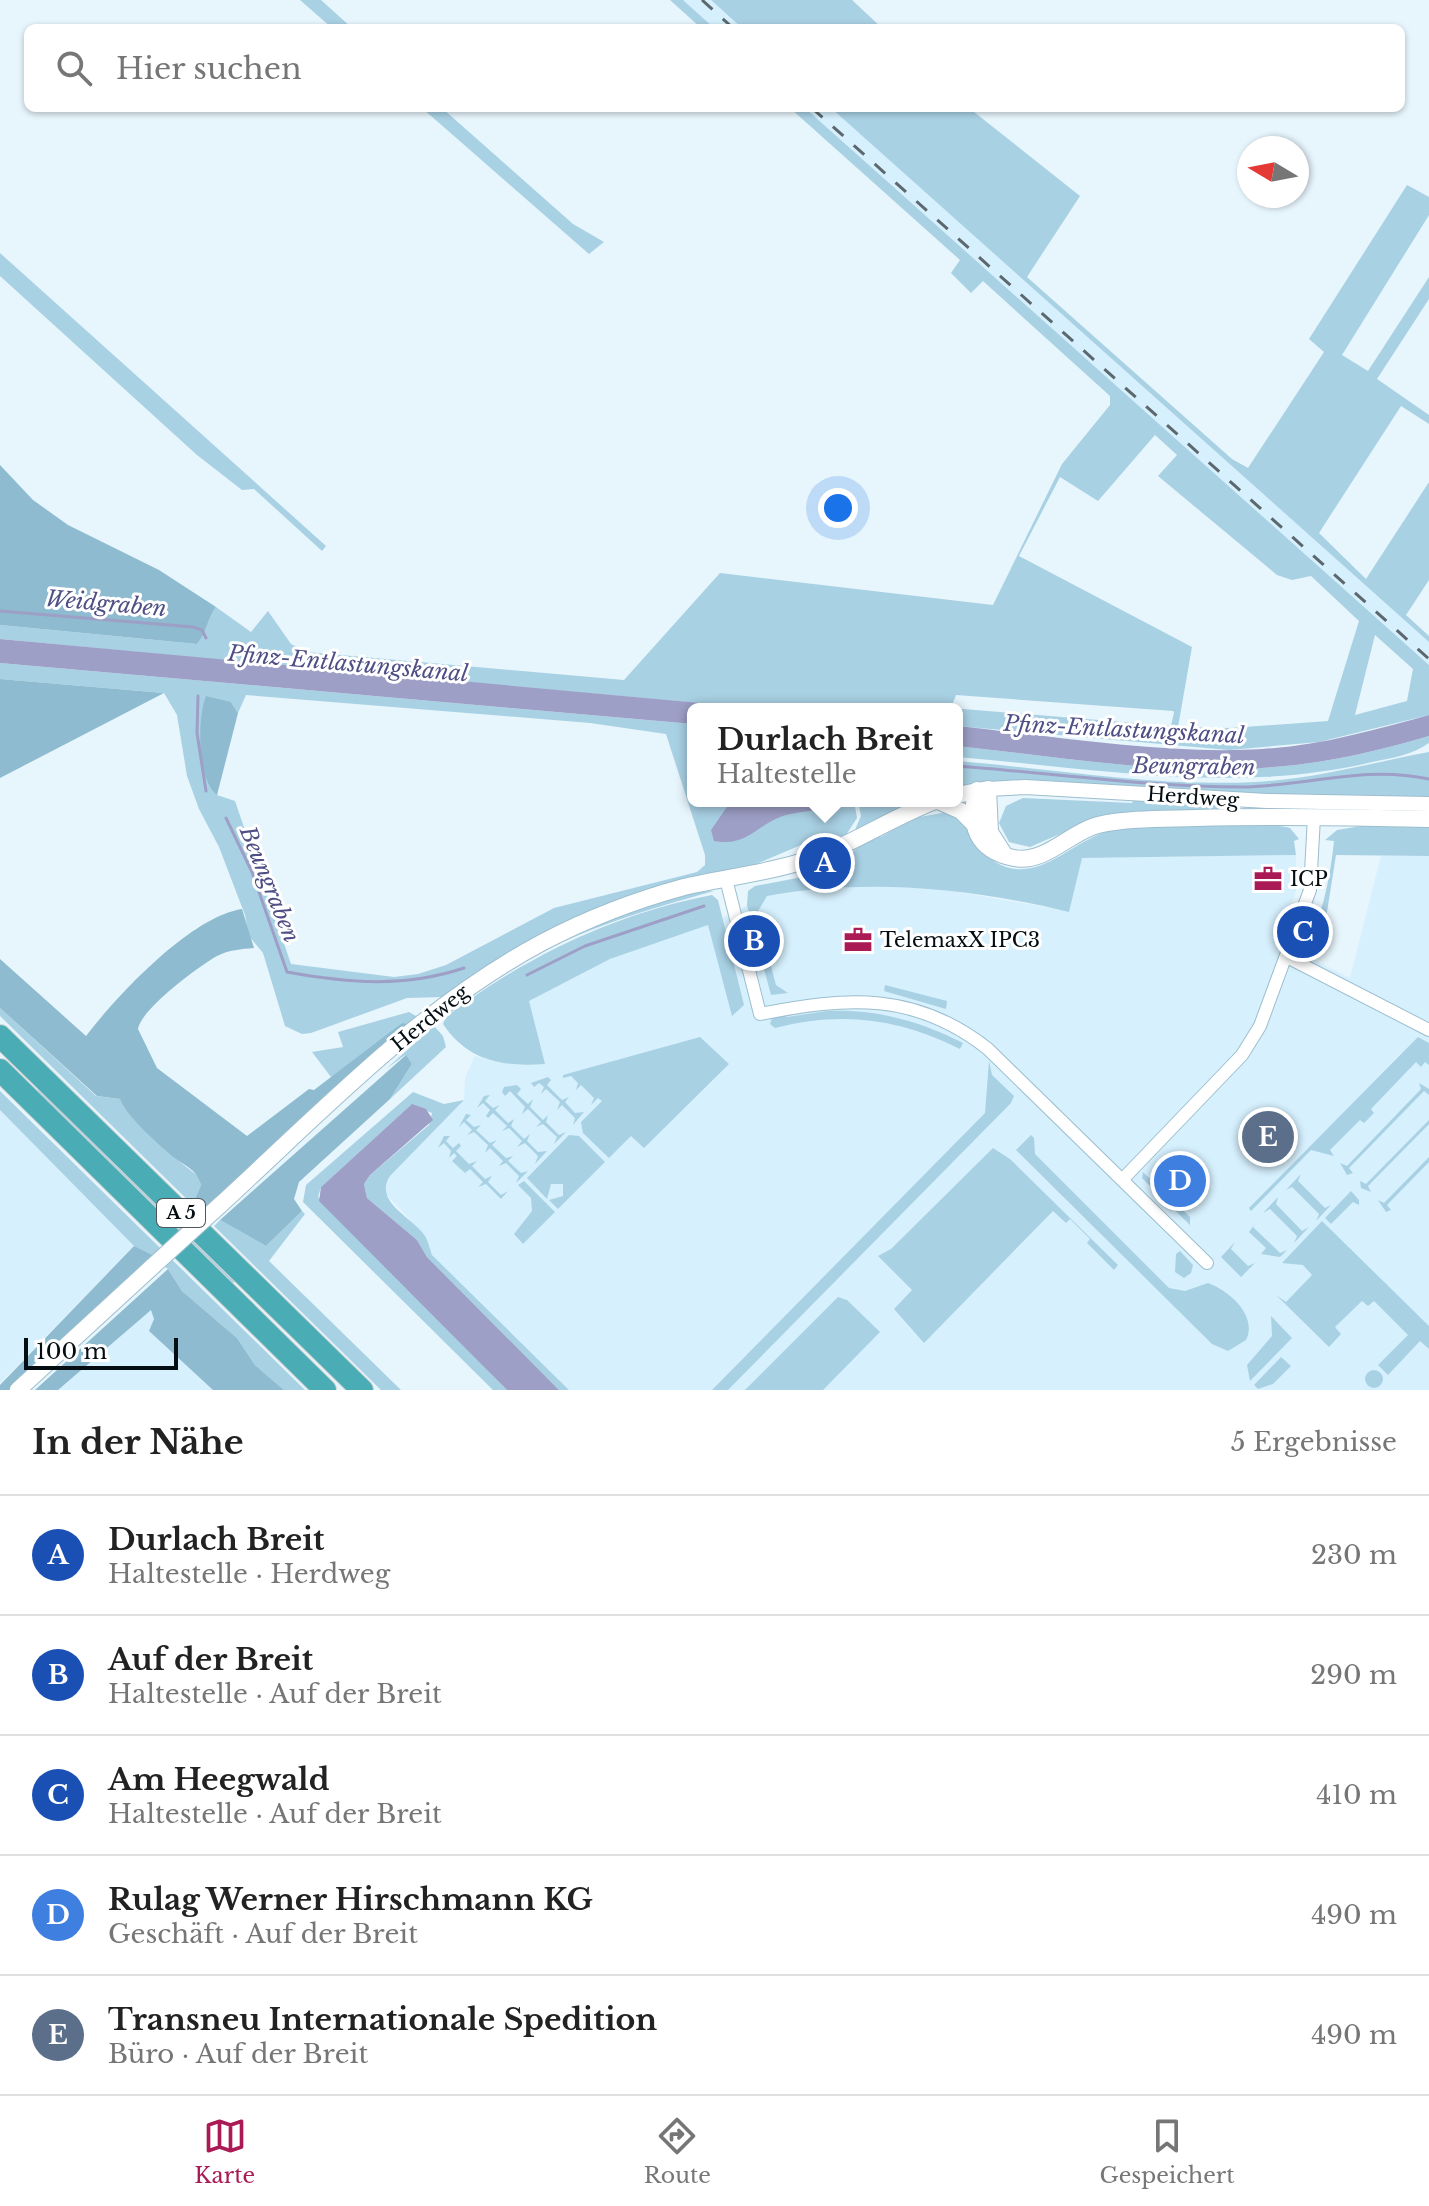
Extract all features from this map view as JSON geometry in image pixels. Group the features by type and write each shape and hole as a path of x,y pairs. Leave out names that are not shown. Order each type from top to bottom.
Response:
{"highway":[{"name":"A 5","path":"0,1036 362,1390"},
{"name":"A 5","path":"0,1070 325,1390"}],"main road":[{"name":"Herdweg","path":"963,794 983,790"},
{"path":"973,823 983,790"},
{"path":"983,790 990,832 1005,855"},
{"name":"Herdweg","path":"18,1390 403,1038 485,976 543,942 604,914 661,894 808,859 924,807"},
{"path":"951,807 961,811 973,823 983,845 1022,859 1040,855 1088,828 1120,822 1314,817 1429,819"}],"street":[{"name":"Herdweg","path":"983,790 1025,787 1326,804 1429,804"},
{"path":"1122,1180 1242,1055 1260,1026 1310,890 1314,817"},
{"path":"726,879 760,1014 824,1003 869,1001 921,1011 950,1022 988,1049 1207,1263"},
{"path":"1287,957 1429,1030"}],"shaded area":[{"path":"300,0 321,0 348,24 327,24"},
{"path":"670,0 683,0 710,24 697,24"},
{"path":"683,0 711,0 738,24 710,24"},
{"path":"711,0 852,0 878,24 738,24"},
{"path":"427,112 447,112 573,224 604,242 589,254"},
{"path":"794,112 809,112 1429,665 1429,715 1319,742 1229,750 963,727 963,709 1171,726 1173,711 956,695 953,703 699,703 251,663 245,654 243,662 0,639 0,625 197,644 216,607 251,632 268,611 291,644 307,652 624,680 720,573 993,605 1062,464 1110,405 1110,396 983,281 971,293 951,273 960,260","holes":["1155,435 1177,455 1158,476 1277,575 1292,580 1311,576 1359,621 1328,721 1230,728 1178,727 1192,647 1019,556 1060,477 1098,501","1375,635 1413,669 1407,701 1355,715"]},
{"path":"809,112 835,112 1075,325 1429,642 1429,665"},
{"path":"835,112 974,112 1080,196 1027,277 1232,459 1248,468 1324,352 1309,339 1407,185 1429,197 1429,215 1342,355 1368,371 1429,277 1429,299 1377,379 1429,415 1429,424 1401,406 1319,533 1366,579 1429,482 1429,580 1406,615 1429,636 1429,642"},
{"path":"0,253 326,546 322,551 254,489 242,490 197,455 0,276"},
{"path":"0,465 33,500 68,525 159,570 216,607 197,644 0,625"},
{"path":"0,663 687,723 687,799 666,734 590,723 246,695 238,713 231,702 217,795 235,801 291,964 394,977 418,974 446,965 554,908 697,872 705,865 705,855 690,807 855,807 857,818 846,835 801,845 749,867 674,884 443,997 407,998 302,1034 285,1026 263,953 249,936 245,915 219,847 199,809 187,776 177,715 164,693 0,679"},
{"path":"0,679 164,693 0,778"},
{"path":"206,696 231,702 238,713 217,795 210,787 202,763 200,733"},
{"path":"1429,736 1429,743 1394,757 1320,772 1269,777 1165,776 963,758 963,747 1115,764 1234,769 1294,765 1372,751"},
{"path":"1429,752 1429,799 1249,793 1025,780 963,787 963,762 1143,780 1218,783 1299,778"},
{"path":"1023,798 1132,803 1134,799 1230,806 1229,813 1092,820 1030,847 1009,842 999,823 1006,806"},
{"path":"859,807 905,807 854,832 861,816"},
{"path":"953,811 966,823 993,860 1016,869 1044,864 1099,835 1128,828 1255,824 1290,828 1299,839 1294,841 1296,855 1082,858 1069,912 994,897 919,888 843,888 767,896 757,913 776,985 788,993 771,995 747,905 748,891 755,886 823,873 877,834 881,837 914,818"},
{"path":"1361,826 1429,826 1429,856 1336,855 1327,912 1309,959 1306,954 1324,899 1332,856 1334,841 1325,840 1337,830"},
{"path":"1296,855 1296,891 1278,942 1350,978 1381,856 1429,856 1429,1390 569,1390 432,1255 425,1236 385,1193 390,1176 464,1100 465,1078 475,1056 497,1062 527,1002 610,959 708,925 767,896 843,885 940,889 1069,911 1081,858"},
{"path":"714,891 590,931 519,964 557,941 612,917 670,898"},
{"path":"712,895 718,900 744,1005 732,1016 708,925 610,959 529,1001 545,1064 514,1064 487,1059 463,1046 443,1024 450,1014 469,1000 554,949 648,911"},
{"path":"242,909 254,948 222,954 197,969 149,1011 138,1029 157,1068 247,1136 402,1023 413,1024 205,1208 195,1199 201,1185 197,1176 145,1131 120,1099 97,1096 0,1008 0,959 86,1036 135,980 178,942 222,915"},
{"path":"885,985 947,1001 946,1009 884,991"},
{"path":"0,1008 96,1096 120,1099 175,1158 199,1177 201,1185 195,1199 205,1208 201,1213 0,1016"},
{"path":"409,1012 416,1016 413,1024 402,1023 359,1059 331,1077 312,1052 343,1047 338,1032"},
{"path":"863,1012 897,1018 963,1043 960,1049 915,1030 869,1020 823,1020 775,1028 770,1024 772,1018 784,1015"},
{"path":"434,1026 443,1036 446,1047 390,1099 412,1064 405,1055 386,1069"},
{"path":"700,1037 729,1064 644,1148 631,1136 609,1158 583,1133 581,1122 602,1101 598,1098 591,1105 594,1098 581,1085 576,1090 578,1083 571,1076 563,1078 563,1075"},
{"path":"1418,1037 1429,1043 1429,1065 1425,1062 1421,1067 1416,1062 1371,1109 1374,1113 1364,1123 1360,1120 1330,1150 1334,1156 1311,1150 1251,1211 1249,1208"},
{"path":"406,1055 412,1064 390,1099 299,1182 294,1199 302,1211 266,1246 220,1220"},
{"path":"989,1061 992,1075 1014,1096 1011,1103 728,1390 712,1390 985,1113"},
{"path":"548,1077 551,1080 547,1085 562,1100 569,1097 565,1102 575,1113 584,1112 573,1125 575,1118 562,1105 557,1110 560,1102 546,1089 541,1094 544,1087 539,1083 534,1087 531,1083"},
{"path":"1419,1083 1429,1089 1429,1095 1424,1091 1349,1168 1353,1173 1347,1175 1340,1163 1347,1166 1421,1089"},
{"path":"517,1085 521,1089 517,1094 528,1104 533,1099 530,1107 543,1120 548,1115 546,1122 559,1135 566,1132 554,1144 557,1137 543,1124 536,1127 541,1122 528,1109 522,1114 525,1107 510,1091 505,1096 502,1092 504,1087"},
{"path":"39,1089 235,1281 232,1284 37,1091"},
{"path":"0,1091 305,1390 284,1390 255,1365 237,1338 182,1291 168,1269 134,1246 0,1110"},
{"path":"413,1092 444,1104 464,1100 390,1176 386,1186 390,1202 425,1236 432,1255 569,1390 559,1390 427,1257 417,1240 367,1198 364,1184 370,1175 429,1125 432,1113 411,1105 321,1187 318,1197 507,1390 493,1390 303,1202 306,1185"},
{"path":"490,1095 485,1101 493,1108 500,1105 495,1110 508,1123 514,1119 511,1126 524,1139 530,1134 527,1141 538,1152 547,1151 535,1164 538,1156 525,1143 517,1147 522,1141 509,1128 502,1131 507,1126 493,1113 488,1118 486,1116 490,1110 483,1103 477,1108 484,1096"},
{"path":"0,1110 134,1246 0,1383"},
{"path":"466,1114 471,1115 466,1120 474,1127 481,1125 476,1130 490,1143 497,1140 492,1145 506,1158 513,1156 508,1161 521,1173 528,1171 516,1183 519,1176 506,1163 499,1166 503,1161 490,1148 485,1153 488,1145 474,1132 467,1135 472,1130 464,1122 459,1127"},
{"path":"1429,1120 1429,1124 1368,1186 1371,1192 1361,1188 1360,1181 1366,1184"},
{"path":"569,1135 579,1136 605,1162 558,1209 549,1200 563,1196 563,1184 551,1184 547,1199 527,1178"},
{"path":"1031,1135 1035,1154 1169,1288 1185,1291 1208,1283 1233,1298 1248,1322 1246,1340 1228,1351 1212,1344 1016,1150"},
{"path":"444,1136 450,1136 446,1141 453,1148 459,1143 461,1146 456,1151 469,1164 477,1161 472,1166 485,1179 492,1176 488,1182 501,1195 508,1191 501,1199 486,1184 478,1187 483,1182 470,1169 465,1173 452,1161 457,1156 454,1153 449,1158 451,1151 444,1143 438,1148"},
{"path":"993,1148 1010,1159 1118,1265 1114,1270 1087,1243 1090,1239 1070,1219 1066,1223 1053,1211 924,1343 894,1309 912,1290 878,1256 891,1249"},
{"path":"1429,1157 1429,1162 1387,1205 1391,1210 1386,1212 1378,1200 1384,1203"},
{"path":"1143,1172 1190,1217 1190,1225 1142,1178"},
{"path":"1301,1174 1298,1181 1325,1208 1331,1205 1316,1221 1319,1214 1292,1187 1286,1190"},
{"path":"524,1181 555,1212 523,1244 514,1234 532,1211 531,1198 518,1185"},
{"path":"1351,1191 1359,1200 1359,1205 1353,1202 1331,1224 1325,1218"},
{"path":"1278,1197 1276,1204 1302,1231 1309,1227 1294,1243 1297,1236 1270,1209 1263,1213"},
{"path":"302,1211 305,1214 269,1261 401,1390 381,1390 214,1226 220,1220 266,1246"},
{"path":"1257,1221 1253,1227 1280,1253 1287,1250 1280,1257 1261,1254 1266,1248 1249,1232"},
{"path":"1322,1221 1429,1326 1429,1349 1420,1341 1388,1375 1378,1365 1408,1335 1374,1301 1368,1306 1362,1301 1335,1327 1341,1334 1329,1347 1276,1295 1286,1302 1312,1275 1303,1265 1282,1263"},
{"path":"1235,1242 1231,1249 1248,1266 1255,1263 1241,1277 1221,1257"},
{"path":"134,1246 154,1256 12,1390 0,1390 0,1385"},
{"path":"1180,1251 1193,1265 1191,1273 1184,1278 1175,1272 1176,1254"},
{"path":"168,1269 182,1291 237,1338 255,1365 284,1390 213,1390 149,1331 154,1319 151,1310 58,1390 35,1390"},
{"path":"838,1297 847,1300 880,1332 823,1390 745,1390"},
{"path":"151,1309 154,1319 149,1331 213,1390 58,1390"},
{"path":"1271,1316 1292,1338 1250,1381 1247,1365 1272,1336"},
{"path":"1281,1357 1291,1366 1273,1384 1258,1389 1254,1385"},
{"path":"1374,1370 1383,1379 1374,1388 1365,1379"}],"water":[{"path":"0,639 700,703 687,703 687,723 0,663"},
{"path":"1429,715 1429,736 1352,756 1274,767 1155,767 963,747 963,727 1149,747 1225,750 1283,747 1367,732"},
{"path":"727,807 823,807 780,817 734,841 714,841 711,830"},
{"path":"412,1104 426,1109 433,1120 370,1175 364,1184 367,1198 417,1240 427,1257 559,1390 507,1390 319,1201 321,1187"}],"waterway":[{"name":"Weidgraben","path":"0,611 193,627 202,630 206,638"},
{"name":"Weidgraben","path":"198,696 197,733 206,791"},
{"name":"Beungraben","path":"963,767 1135,782 1242,787 1381,774 1429,779"},
{"name":"Beungraben","path":"226,818 252,872 287,972 376,982 420,979 464,968"},
{"name":"Beungraben","path":"527,975 585,946 704,906"}],"railway":[{"path":"702,0 729,24"},
{"path":"816,112 1429,659"}],"place":[{"name":"Durlach Breit","path":"825,863"},
{"name":"ICP","path":"1268,879"},
{"name":"Am Heegwald","path":"1303,932"},
{"name":"TelemaxX IPC3","path":"858,940"},
{"name":"Auf der Breit","path":"754,941"},
{"name":"Transneu Internationale Spedition","path":"1268,1137"},
{"name":"Rulag Werner Hirschmann KG","path":"1180,1181"}],"water label":[{"name":"Pfinz-Entlastungskanal","path":"348,663"},
{"name":"Pfinz-Entlastungskanal","path":"1124,729"}]}
